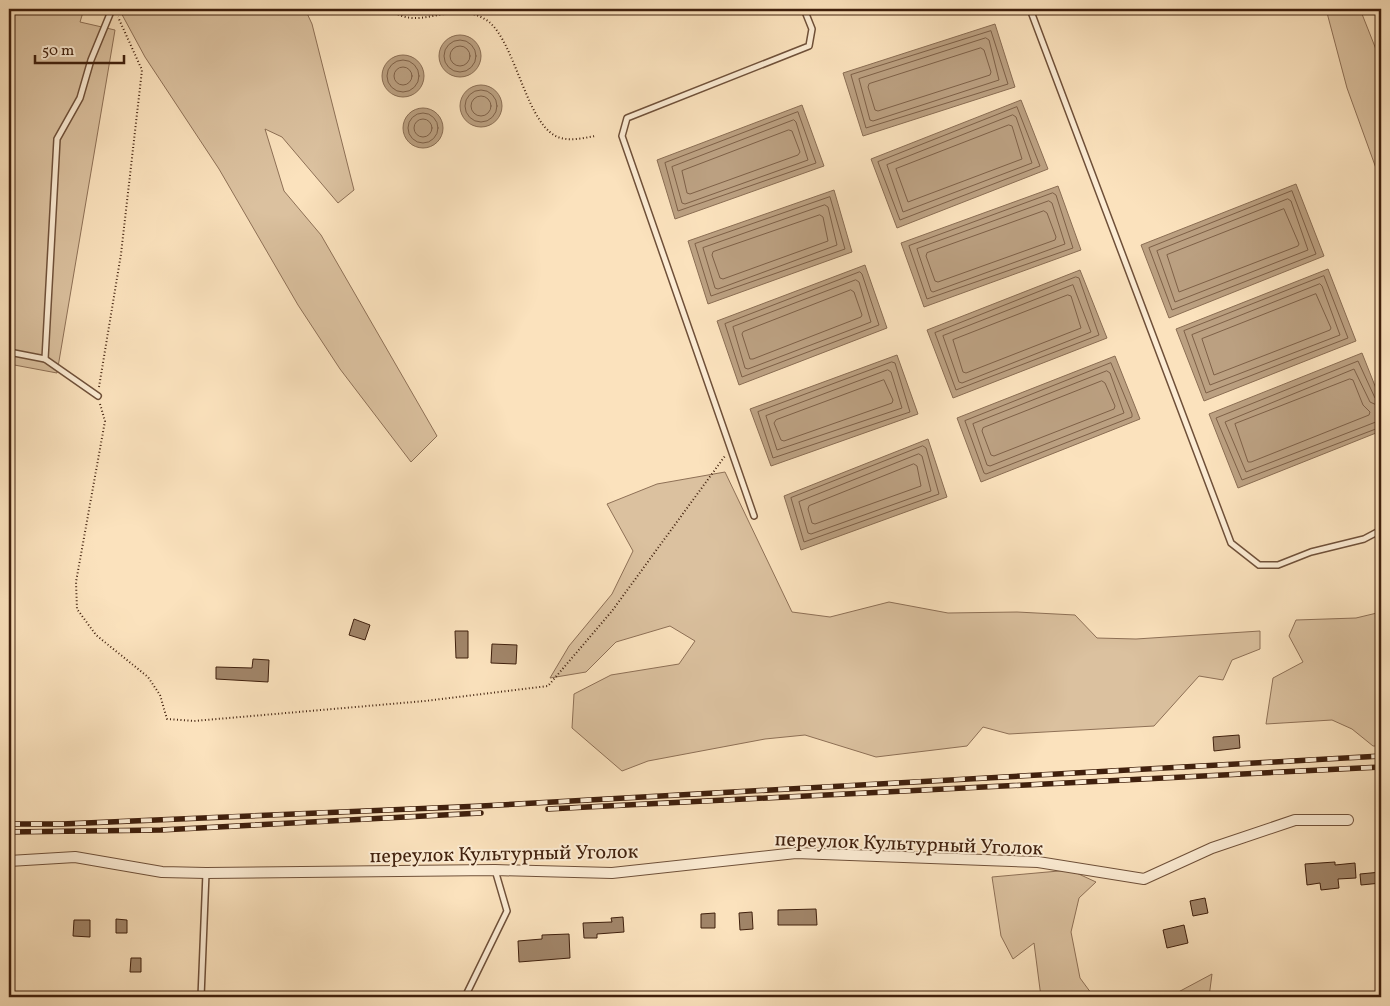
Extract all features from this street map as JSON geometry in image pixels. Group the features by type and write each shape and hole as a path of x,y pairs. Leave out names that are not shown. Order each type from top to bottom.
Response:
{"street":[{"name":"переулок Культурный Уголок","path":"9,861 75,857 162,872 206,873 496,870 612,873 796,853 1038,862 1144,879 1212,848 1296,820 1348,820"}],"lane":[{"path":"45,359 57,139 80,98 91,60 113,9"},
{"path":"754,516 622,136 627,118 809,46 812,30 804,9"},
{"path":"1030,9 1231,543 1259,565 1278,564 1311,552 1364,539 1381,530"},
{"path":"9,352 45,359 98,396"},
{"path":"465,997 507,911 496,870"},
{"path":"201,997 206,873"}],"path":[{"path":"113,9 142,70 120,254 98,396 104,421 76,582 77,609 96,635 148,677 160,695 167,719 194,721 425,701 548,686 612,611 730,448"},
{"path":"389,9 403,17 452,10 467,11 488,20 501,37 537,119 559,138 580,139 595,136"}],"shaded area":[{"path":"9,9 84,9 80,22 115,30 57,373 9,364"},
{"path":"119,9 305,9 312,24 354,190 338,203 282,137 265,129 284,191 321,235 437,436 411,462 340,369 298,305 219,169 145,57"},
{"path":"1326,9 1360,9 1381,62 1381,182 1347,88"},
{"path":"725,472 792,612 830,617 889,602 948,613 1017,612 1075,615 1097,638 1136,639 1260,631 1260,649 1232,660 1223,680 1199,676 1154,726 1009,734 983,727 967,746 876,757 805,735 765,739 648,761 622,771 572,728 574,694 611,675 679,664 695,641 670,626 616,642 586,672 550,678 569,646 612,594 633,551 607,504 657,484"},
{"path":"1381,612 1381,746 1373,746 1352,729 1332,720 1266,724 1273,678 1303,662 1289,636 1296,620 1356,618"},
{"path":"1070,870 1096,882 1079,898 1071,932 1080,978 1094,997 1041,997 1034,943 1013,959 1001,936 992,877"},
{"path":"1212,974 1209,997 1169,997"}],"water":[{"path":"995,24 1015,87 863,136 843,73"},
{"path":"460,35 475,41 481,56 475,71 460,77 445,71 439,56 445,41"},
{"path":"403,55 418,61 424,76 418,91 403,97 388,91 382,76 388,61"},
{"path":"481,85 496,91 502,106 496,121 481,127 466,121 460,106 466,91"},
{"path":"1021,100 1048,169 897,228 871,159"},
{"path":"802,105 824,166 675,219 657,160"},
{"path":"427,108 434,111 440,117 443,128 442,136 434,145 427,148 419,148 412,145 404,136 403,124 406,117 415,109"},
{"path":"1296,184 1324,256 1169,318 1141,245"},
{"path":"1058,186 1081,250 924,307 901,243"},
{"path":"834,190 852,252 708,304 688,241"},
{"path":"865,265 887,328 739,385 717,321"},
{"path":"1328,269 1356,341 1204,401 1176,329"},
{"path":"1080,270 1107,338 953,398 927,330"},
{"path":"1362,353 1381,401 1381,431 1238,488 1209,414"},
{"path":"897,355 918,414 771,466 750,409"},
{"path":"1115,356 1140,419 981,482 957,418"},
{"path":"928,439 947,497 801,550 784,496"}],"building":[{"path":"354,619 370,625 365,640 349,635"},
{"path":"455,631 468,631 468,658 456,658"},
{"path":"492,644 517,645 516,664 491,663"},
{"path":"253,659 269,660 268,682 216,679 216,667 252,668"},
{"path":"1239,735 1240,748 1214,751 1213,737"},
{"path":"1335,862 1335,865 1355,863 1356,878 1338,879 1339,888 1321,890 1320,883 1307,885 1305,864"},
{"path":"1381,872 1381,883 1361,885 1360,874"},
{"path":"1205,898 1208,913 1193,916 1190,901"},
{"path":"816,909 817,925 778,925 778,910"},
{"path":"752,912 753,929 740,930 739,913"},
{"path":"715,913 715,928 701,928 701,914"},
{"path":"623,917 624,932 597,934 597,938 584,938 583,923 612,922 611,918"},
{"path":"116,919 127,920 127,933 116,933"},
{"path":"74,920 90,920 90,937 73,936"},
{"path":"1184,925 1188,943 1167,948 1163,930"},
{"path":"569,934 570,958 519,962 518,941 542,939 542,935"},
{"path":"131,958 141,958 141,972 130,972"}],"railway":[{"path":"9,824 62,824 481,806 1381,756"},
{"path":"548,809 1381,767"},
{"path":"9,832 161,830 481,813"}]}
